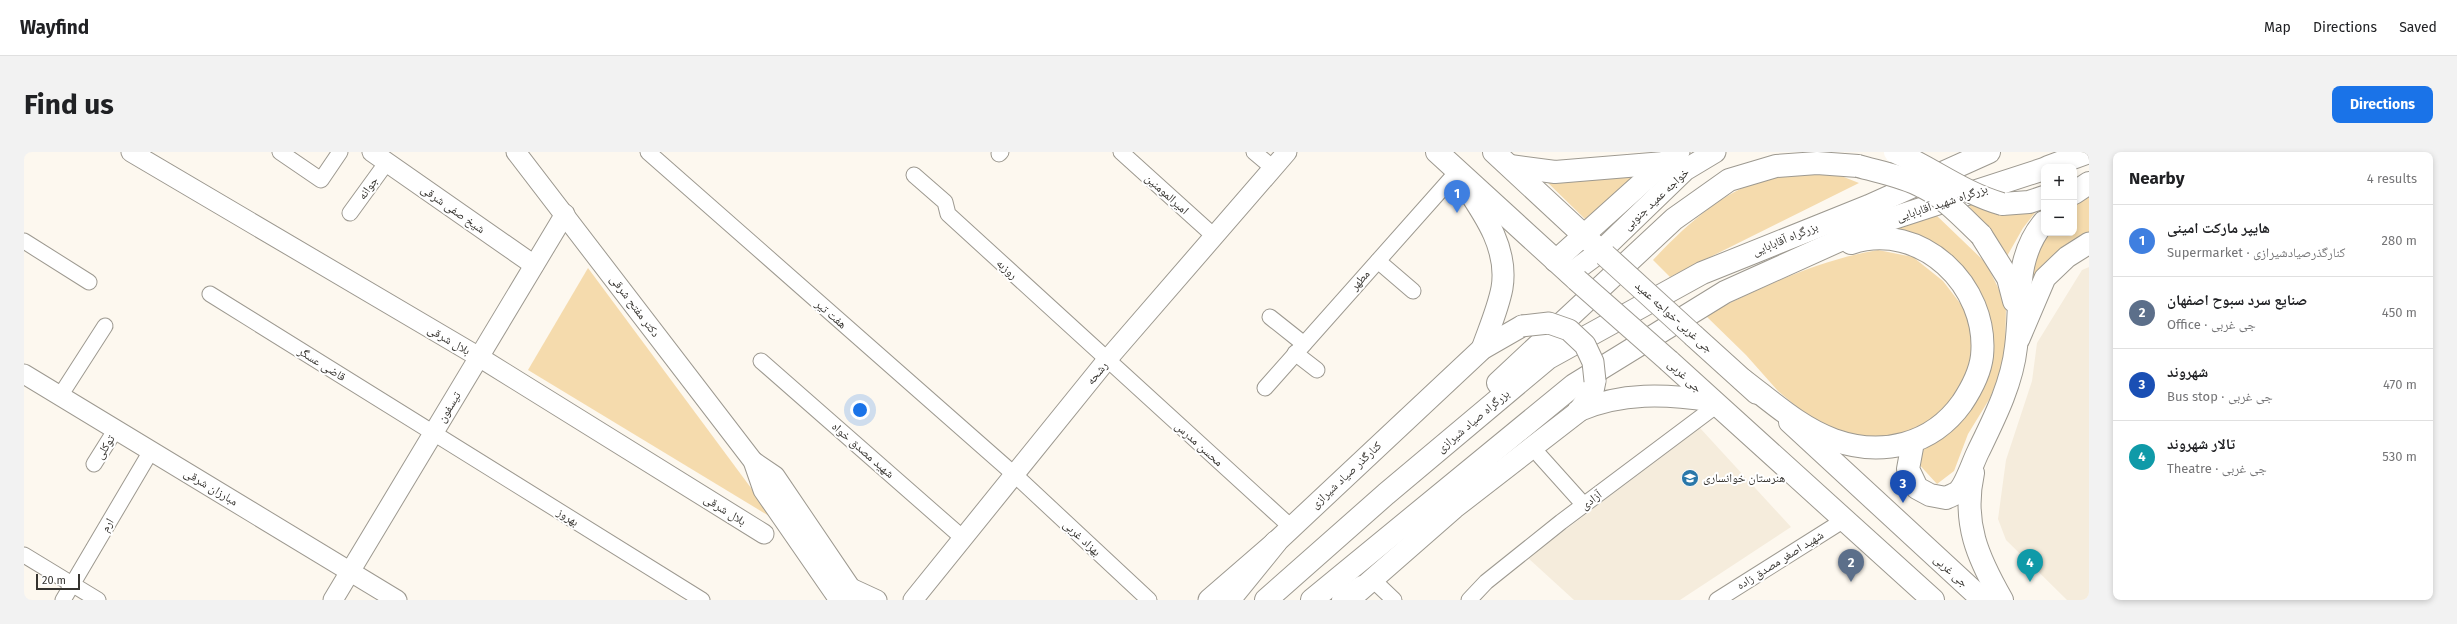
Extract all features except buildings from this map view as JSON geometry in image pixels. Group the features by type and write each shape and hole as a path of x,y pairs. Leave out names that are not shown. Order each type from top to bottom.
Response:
{"main road":[{"name":"خواجه عمید جنوبی","path":"1567,272 1603,253 1685,170 1715,152"},
{"path":"1895,152 1963,190 1981,198 2003,193 2041,170"},
{"path":"2056,164 2089,152"},
{"name":"بزرگراه شهید آقابابایی","path":"1874,214 1986,153"},
{"name":"خواجه عمید جنوبی","path":"1567,272 1584,236 1672,158"},
{"path":"1502,159 1555,172 1672,158"},
{"path":"1502,159 1603,253"},
{"path":"1448,163 1489,222 1500,251 1502,287 1482,349"},
{"name":"جی غربی","path":"1448,163 1567,272 1669,361 1933,600"},
{"path":"1386,494 1571,313 1674,219 1729,180 1776,166 1817,163 1858,166 1894,176 1924,187 1952,208 1981,235 2008,278 2017,316"},
{"path":"2077,187 2089,184"},
{"path":"2077,191 2089,184"},
{"path":"2003,193 2030,202 2041,198"},
{"name":"بزرگراه شهید آقابابایی","path":"1874,214 2003,193"},
{"name":"بزرگراه آقابابایی","path":"1312,600 1574,385 1725,292 1791,262 1874,214"},
{"name":"بزرگراه آقابابایی","path":"1702,273 1874,214"},
{"path":"1913,442 1908,468 1917,488 1930,495 1946,498 1960,491 2008,384 2016,347 2018,284 2029,245 2041,227"},
{"path":"1743,380 1804,426 1833,440 1864,448 1888,448 1913,442 1934,432 1953,415 1976,379 1982,356 1982,334 1976,309 1963,283 1943,261 1921,247 1901,241 1877,239 1859,240 1791,262"},
{"path":"2016,347 2045,278 2067,257 2089,243"},
{"name":"جی غربی-خواجه عمید","path":"1603,253 1743,380"},
{"name":"بزرگراه صیاد شیرازی","path":"1266,600 1386,494 1548,358 1702,273"},
{"name":"کنارگذر صیاد شیرازی","path":"1210,600 1283,535 1482,349 1522,326 1549,323 1569,330 1585,345 1593,362 1596,381 1593,392 1578,412"},
{"name":"جی غربی","path":"1743,380 1983,600"},
{"path":"1343,600 1361,589 1454,508 1578,412 1599,402 1652,395 1715,403"},
{"path":"1978,453 1970,488 1971,527 1981,564 2002,600"},
{"path":"1229,600 1283,535"}],"street":[{"name":"بلال شرقی","path":"130,152 479,357 764,534"},
{"path":"280,152 321,180 340,152"},
{"name":"دکتر مفتح شرقی","path":"516,152 753,461 775,476 849,596"},
{"name":"هفت تیر","path":"648,152 1015,475"},
{"name":"امیرالمومنین","path":"1121,152 1214,236"},
{"path":"1254,152 1273,168"},
{"name":"رشحه","path":"913,600 964,539 1106,361 1287,152"},
{"name":"جوانه","path":"350,213 379,157"},
{"name":"شیخ صفی شرقی","path":"379,157 534,265"},
{"name":"مطهر","path":"1265,388 1378,260 1448,163"},
{"name":"روزبه","path":"914,175 945,202 948,214 1106,361"},
{"name":"تیسفون","path":"334,600 565,214"},
{"path":"24,242 89,282"},
{"path":"1378,260 1413,291"},
{"name":"قاضی عسگر","path":"210,294 433,434"},
{"path":"1270,317 1300,348 1317,370"},
{"path":"60,396 105,326"},
{"name":"شهید مصدق خواه","path":"761,361 964,539"},
{"name":"محسن مدرس","path":"1106,361 1283,535"},
{"name":"مبارزان شرقی","path":"24,374 397,600"},
{"name":"آزادی","path":"1469,600 1486,582 1715,403"},
{"name":"توکلی","path":"94,464 116,429"},
{"name":"بهروز","path":"433,434 702,600"},
{"name":"ارم","path":"63,600 151,451"},
{"path":"1540,456 1584,505"},
{"name":"بهزاد غربی","path":"1015,475 1149,600"},
{"name":"شهید اصغر مصدق زاده","path":"1717,600 1844,520"},
{"path":"24,555 98,600"},
{"path":"1361,589 1394,600"},
{"path":"849,596 877,600"}],"shaded area":[{"path":"1826,170 1859,183 1670,277 1653,260 1694,220 1709,208 1741,188 1777,175"},
{"path":"1639,172 1587,221 1543,178"},
{"path":"2089,186 2089,232 2059,250 2023,288 2043,236 2077,236 2077,195"},
{"path":"1967,203 2041,204 2023,228 2006,258"},
{"path":"1935,214 1986,263 2006,304 2005,360 1990,398 1968,434 1954,471 1937,484 1916,461 1919,445 1986,364 1985,302 1960,268 1887,230"},
{"path":"1878,250 1913,257 1943,281 1963,307 1973,328 1975,371 1940,421 1902,439 1864,442 1816,423 1778,391 1746,355 1705,315 1768,285 1810,268"},
{"path":"2089,267 2089,600 2067,600 2006,540 1998,519 2006,460 2032,381 2037,343 2082,270"},
{"path":"588,268 774,519 528,370"},
{"name":"هنرستان خوانساری","path":"1700,428 1791,527 1680,600 1574,600 1528,558"}],"place":[{"name":"هایپر مارکت امینی","path":"1457,213"},
{"name":"هنرستان خوانساری","path":"1690,478"},
{"name":"شهروند","path":"1903,503"},
{"name":"صنایع سرد سبوح اصفهان","path":"1851,582"},
{"name":"تالار شهروند","path":"2030,582"}]}
